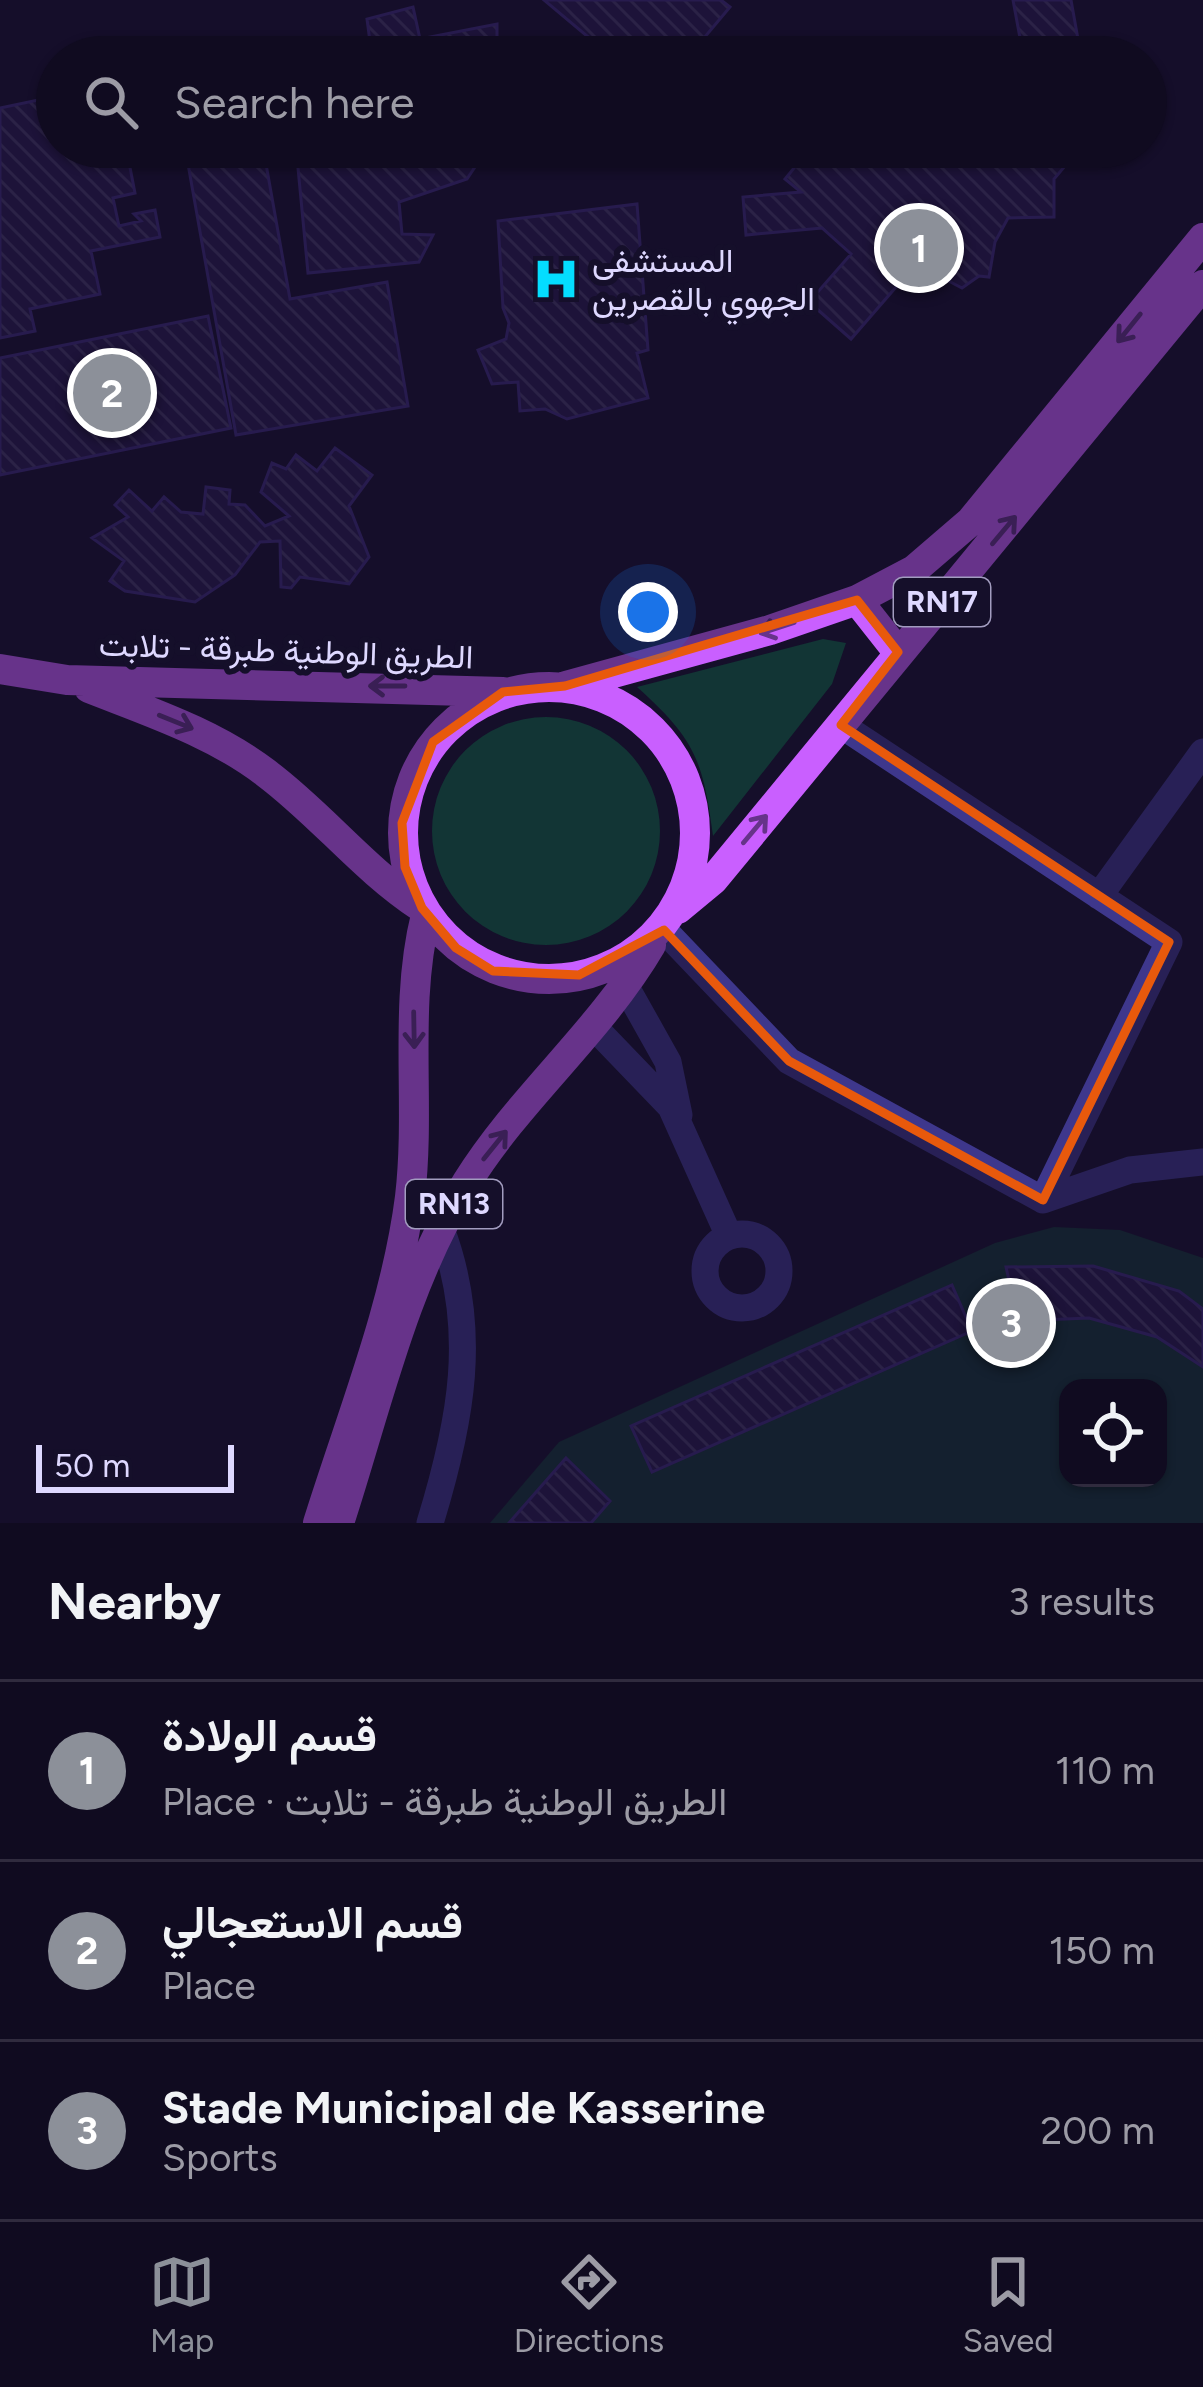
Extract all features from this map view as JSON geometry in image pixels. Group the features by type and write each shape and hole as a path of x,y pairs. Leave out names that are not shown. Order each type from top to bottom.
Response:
{"main road":[{"name":"RN17","path":"565,686 770,631 857,600 914,570 971,521 1203,238"},
{"name":"RN17","path":"664,926 713,880 1203,285"},
{"path":"857,600 898,652"},
{"name":"الطريق الوطنية طبرقة - تلابت","path":"0,669 67,680 424,686 503,692"},
{"name":"الطريق الوطنية طبرقة - تلابت","path":"67,680 194,730 265,772 387,884 424,911"},
{"path":"565,686 612,700 653,728 682,770 696,818 693,867 664,926 620,960 579,976 535,979 494,970 456,948 424,911 405,867 401,824 411,781 433,742 464,712 503,692 565,686"},
{"name":"RN13","path":"318,1523 384,1312 410,1202 415,958 424,911"},
{"name":"RN13","path":"340,1523 441,1229 488,1153 595,1028 664,926"}],"street":[{"path":"841,725 1169,942 1043,1200"},
{"path":"1099,896 1203,752"},
{"path":"664,926 789,1060 1043,1200 1130,1170 1203,1162"},
{"path":"626,987 668,1062 680,1125"},
{"path":"595,1028 659,1090 680,1125 729,1236"},
{"path":"430,1523 465,1377 458,1275 441,1229"}],"highlighted area":[{"path":"857,600 898,652 841,725 1169,942 1043,1200 789,1061 664,930 579,975 493,971 456,948 422,908 405,867 402,823 433,742 503,692 565,686"}],"green space":[{"path":"823,639 846,643 832,684 713,836 693,752 672,722 637,687"},
{"path":"546,717 589,726 626,751 651,788 660,831 651,874 626,911 589,936 546,945 503,936 466,911 441,874 432,831 441,788 466,751 503,726"},
{"path":"1054,1227 1120,1230 1203,1258 1203,1523 490,1523 559,1442 995,1243"}],"building":[{"path":"544,0 721,0 730,7 706,36 587,36"},
{"path":"1013,0 1071,0 1077,36 1020,36"},
{"path":"413,7 419,36 369,36 367,19"},
{"path":"497,24 497,36 435,36"},
{"path":"36,100 36,168 130,168 135,193 113,198 119,226 141,221 134,214 155,210 160,237 91,251 100,294 30,309 35,331 0,338 0,108"},
{"path":"189,168 267,168 290,299 387,282 408,406 236,435"},
{"path":"298,168 474,168 467,179 399,202 402,234 433,235 419,262 308,273"},
{"path":"794,168 1063,168 1054,179 1054,217 1008,218 995,242 989,277 979,276 962,288 916,264 851,339 809,302 851,254 822,228 746,235 743,197 801,192 785,179"},
{"path":"637,204 648,350 637,353 648,398 567,419 545,409 520,411 518,382 492,384 478,350 506,339 509,323 503,308 498,221"},
{"path":"208,316 231,428 0,475 0,358"},
{"path":"335,448 372,475 349,506 369,557 349,584 300,577 291,588 281,587 280,541 260,542 235,575 195,602 125,591 110,581 124,561 92,538 128,517 115,505 129,490 152,511 164,497 181,512 203,514 206,487 230,490 229,504 245,505 265,526 289,516 261,492 272,463 286,469 296,455 317,471"},
{"path":"1093,1266 1179,1291 1203,1309 1203,1367 1157,1337 1089,1318 1018,1321 1006,1267"},
{"path":"952,1285 972,1331 652,1472 631,1426"},
{"path":"566,1458 610,1501 591,1523 509,1523"}],"place":[{"name":"قسم الولادة","path":"919,248"},
{"name":"المستشفى الجهوي بالقصرين","path":"556,279"},
{"name":"قسم الاستعجالي","path":"112,393"},
{"name":"Stade Municipal de Kasserine","path":"1011,1323"}]}
